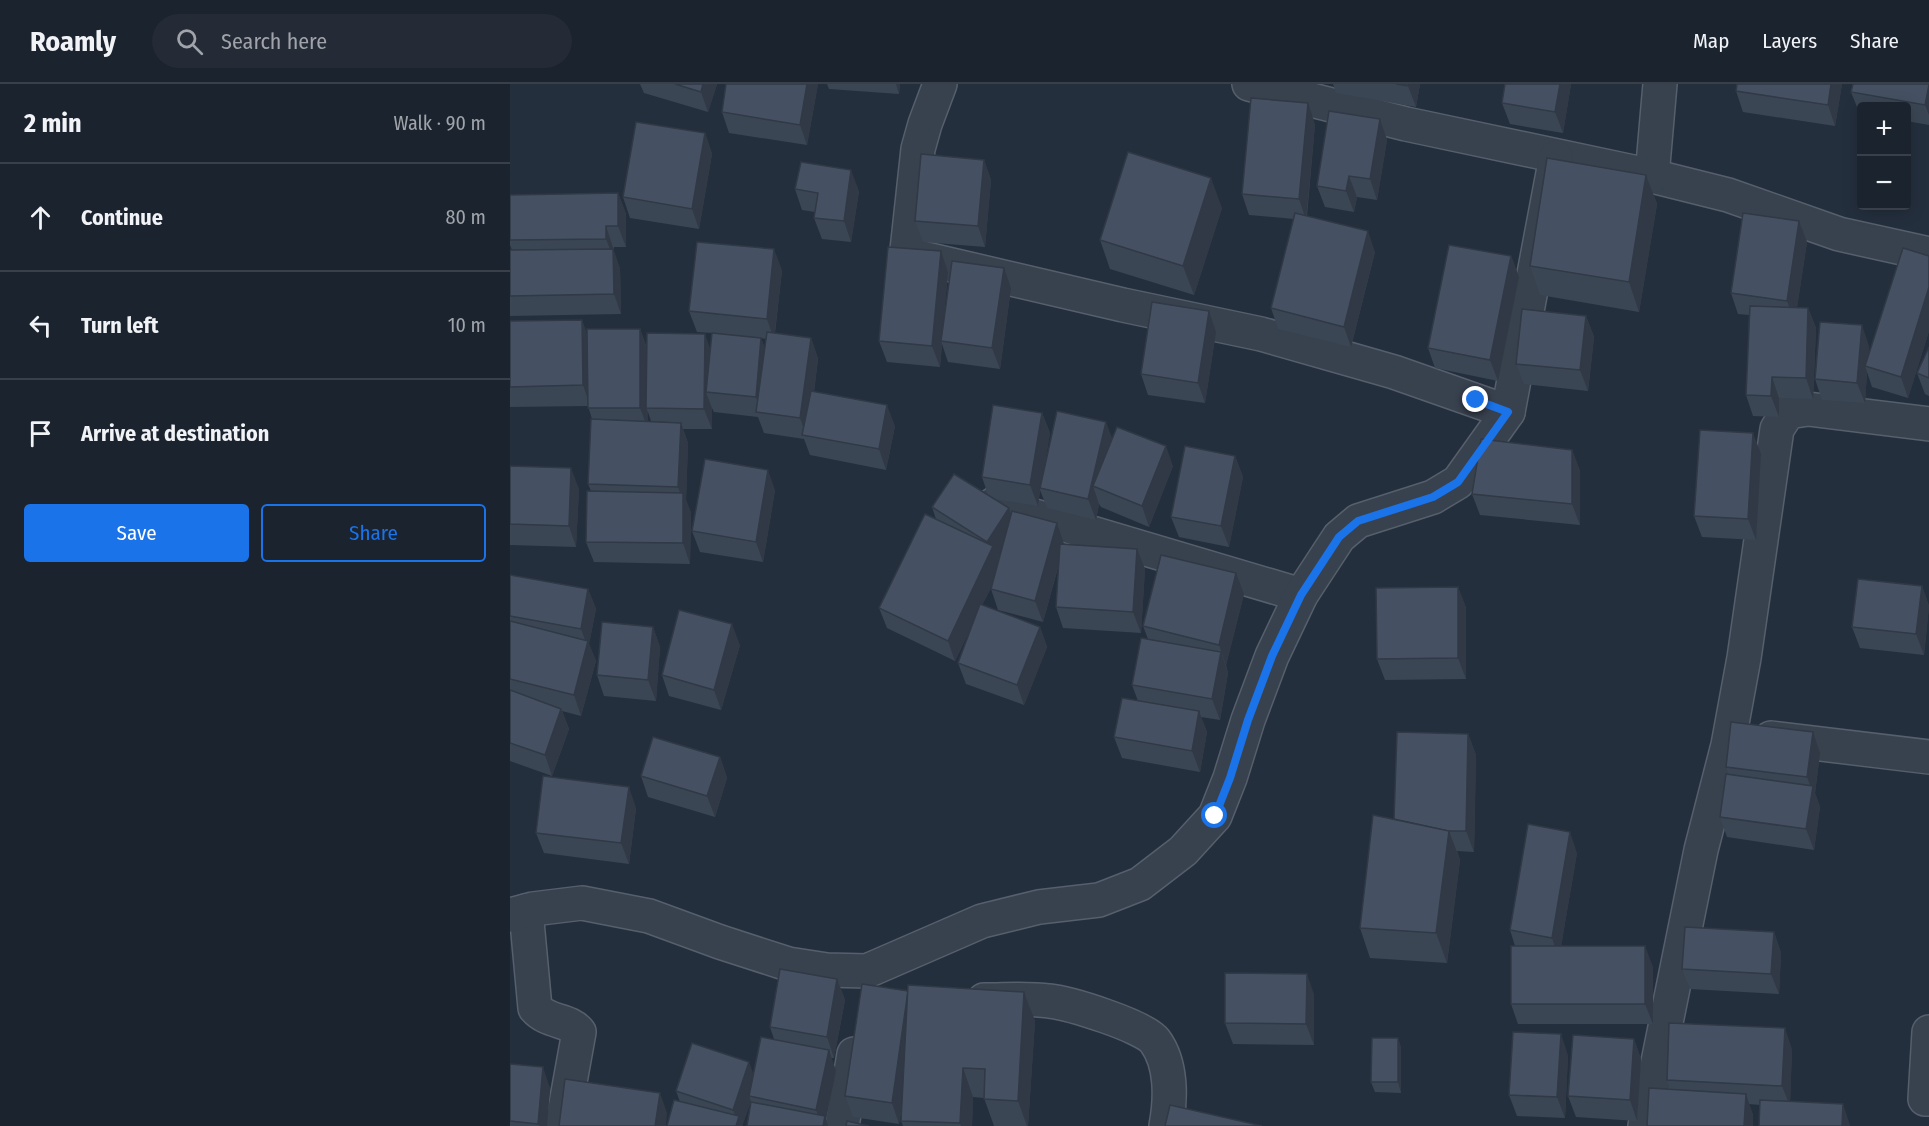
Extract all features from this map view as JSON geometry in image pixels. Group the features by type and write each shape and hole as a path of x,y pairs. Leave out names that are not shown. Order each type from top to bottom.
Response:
{"street":[{"path":"940,84 918,149 907,250 922,258 1123,305 1261,334 1394,372 1508,412"},
{"path":"1249,84 1406,124 1652,176 1728,195 1839,234 1929,254"},
{"path":"1652,176 1660,84"},
{"path":"842,1126 866,998 982,921 1039,907 1099,900 1140,884 1183,850 1215,816 1272,656 1301,595 1339,537 1358,521 1433,497 1458,482 1508,412 1556,157"},
{"path":"1645,1126 1701,850 1730,733 1746,648 1777,429 1788,412 1808,409 1929,424"},
{"path":"994,504 1301,595"},
{"path":"1730,733 1929,757"},
{"path":"562,1126 579,1032 575,1027 542,1015 535,1008 518,913 582,903 649,916 788,964 827,970 866,998"},
{"path":"952,1000 1049,1001 1131,1024 1154,1039 1166,1059 1169,1109 1166,1126"},
{"path":"1929,1032 1924,1099 1929,1099"}],"building":[{"path":"675,84 703,84 701,92"},
{"path":"726,84 807,84 800,125 722,112"},
{"path":"1505,84 1560,84 1555,112 1502,103"},
{"path":"1737,84 1831,84 1828,105 1736,91"},
{"path":"1853,84 1929,84 1925,105 1851,92"},
{"path":"1251,98 1308,103 1299,199 1242,194"},
{"path":"1329,111 1380,119 1370,179 1349,176 1346,191 1317,186"},
{"path":"636,122 705,133 692,209 623,197"},
{"path":"1128,152 1211,178 1183,266 1100,240"},
{"path":"921,154 984,160 978,226 915,221"},
{"path":"1547,158 1646,175 1629,282 1530,266"},
{"path":"801,162 851,170 844,221 814,218 818,193 795,189"},
{"path":"618,193 618,226 606,226 606,239 510,240 510,195"},
{"path":"1295,213 1368,231 1344,327 1271,308"},
{"path":"1743,213 1799,221 1787,301 1731,293"},
{"path":"697,242 774,249 767,319 689,311"},
{"path":"1449,245 1511,256 1490,360 1428,348"},
{"path":"888,247 941,251 932,346 879,341"},
{"path":"1903,248 1929,256 1929,287 1901,377 1865,366"},
{"path":"613,249 614,294 510,296 510,250"},
{"path":"952,261 1004,268 992,348 941,341"},
{"path":"1152,302 1209,311 1198,383 1141,374"},
{"path":"1750,306 1808,308 1806,378 1772,377 1771,396 1746,395"},
{"path":"1522,309 1586,316 1580,370 1516,364"},
{"path":"582,320 583,385 510,387 510,321"},
{"path":"1820,322 1862,325 1857,383 1815,379"},
{"path":"587,329 640,329 640,408 588,408"},
{"path":"767,332 811,338 800,418 756,412"},
{"path":"647,333 705,334 704,409 646,408"},
{"path":"712,333 761,338 756,397 706,392"},
{"path":"1929,347 1929,378 1917,373"},
{"path":"811,391 887,405 879,449 802,435"},
{"path":"993,405 1042,413 1030,485 982,477"},
{"path":"1057,411 1106,422 1088,499 1040,488"},
{"path":"591,419 681,423 678,487 588,484"},
{"path":"1117,427 1166,446 1142,506 1093,486"},
{"path":"1700,430 1753,433 1748,519 1694,516"},
{"path":"1481,439 1572,450 1572,504 1472,494"},
{"path":"1185,446 1235,456 1221,526 1171,517"},
{"path":"705,459 768,470 756,542 692,531"},
{"path":"510,466 571,468 569,526 510,524"},
{"path":"954,474 1009,508 987,542 932,507"},
{"path":"587,491 683,493 683,543 586,542"},
{"path":"1012,511 1057,523 1035,601 991,589"},
{"path":"925,514 993,546 948,641 879,608"},
{"path":"1060,544 1137,549 1133,612 1056,607"},
{"path":"1161,555 1236,573 1219,645 1143,626"},
{"path":"510,575 588,589 581,629 510,616"},
{"path":"1858,579 1922,586 1916,634 1852,627"},
{"path":"1458,587 1458,658 1377,659 1376,588"},
{"path":"980,604 1040,627 1017,685 958,663"},
{"path":"679,610 732,624 714,690 662,675"},
{"path":"510,621 588,641 574,695 510,679"},
{"path":"602,622 653,627 648,680 597,675"},
{"path":"1141,638 1221,652 1212,699 1132,685"},
{"path":"510,690 561,709 545,755 510,743"},
{"path":"1122,698 1199,711 1192,751 1114,737"},
{"path":"1731,722 1813,732 1807,777 1726,767"},
{"path":"1397,732 1468,734 1466,831 1448,831 1394,819"},
{"path":"653,737 720,757 707,796 641,776"},
{"path":"1726,774 1813,786 1806,829 1720,817"},
{"path":"543,776 629,787 621,843 536,833"},
{"path":"1373,815 1449,831 1436,933 1360,928"},
{"path":"1528,824 1570,832 1552,938 1510,930"},
{"path":"1685,927 1774,932 1771,974 1682,969"},
{"path":"1511,946 1645,946 1645,1004 1511,1004"},
{"path":"780,969 837,979 827,1037 770,1027"},
{"path":"1225,973 1307,974 1306,1024 1225,1023"},
{"path":"862,984 908,991 892,1103 845,1096"},
{"path":"908,985 1024,992 1018,1101 984,1099 985,1069 963,1068 960,1123 901,1121"},
{"path":"1669,1023 1785,1028 1782,1086 1667,1080"},
{"path":"1513,1032 1561,1034 1557,1097 1509,1095"},
{"path":"1573,1035 1634,1039 1630,1100 1568,1096"},
{"path":"761,1037 829,1050 816,1110 749,1096"},
{"path":"1372,1038 1398,1038 1398,1082 1371,1082"},
{"path":"692,1043 749,1062 733,1110 676,1091"},
{"path":"510,1064 543,1067 538,1124 510,1121"},
{"path":"565,1079 660,1093 655,1126 559,1126"},
{"path":"1649,1088 1746,1094 1744,1126 1647,1126"},
{"path":"674,1100 739,1116 736,1126 667,1126"},
{"path":"1760,1100 1843,1104 1842,1126 1759,1126"},
{"path":"751,1102 825,1116 823,1126 747,1126"},
{"path":"1170,1105 1262,1126 1165,1126"},
{"path":"847,1121 869,1126 846,1126"}],"route":[{"path":"1215,816 1272,656 1301,595 1339,537 1358,521 1433,497 1458,482 1508,412 1476,400"}]}
